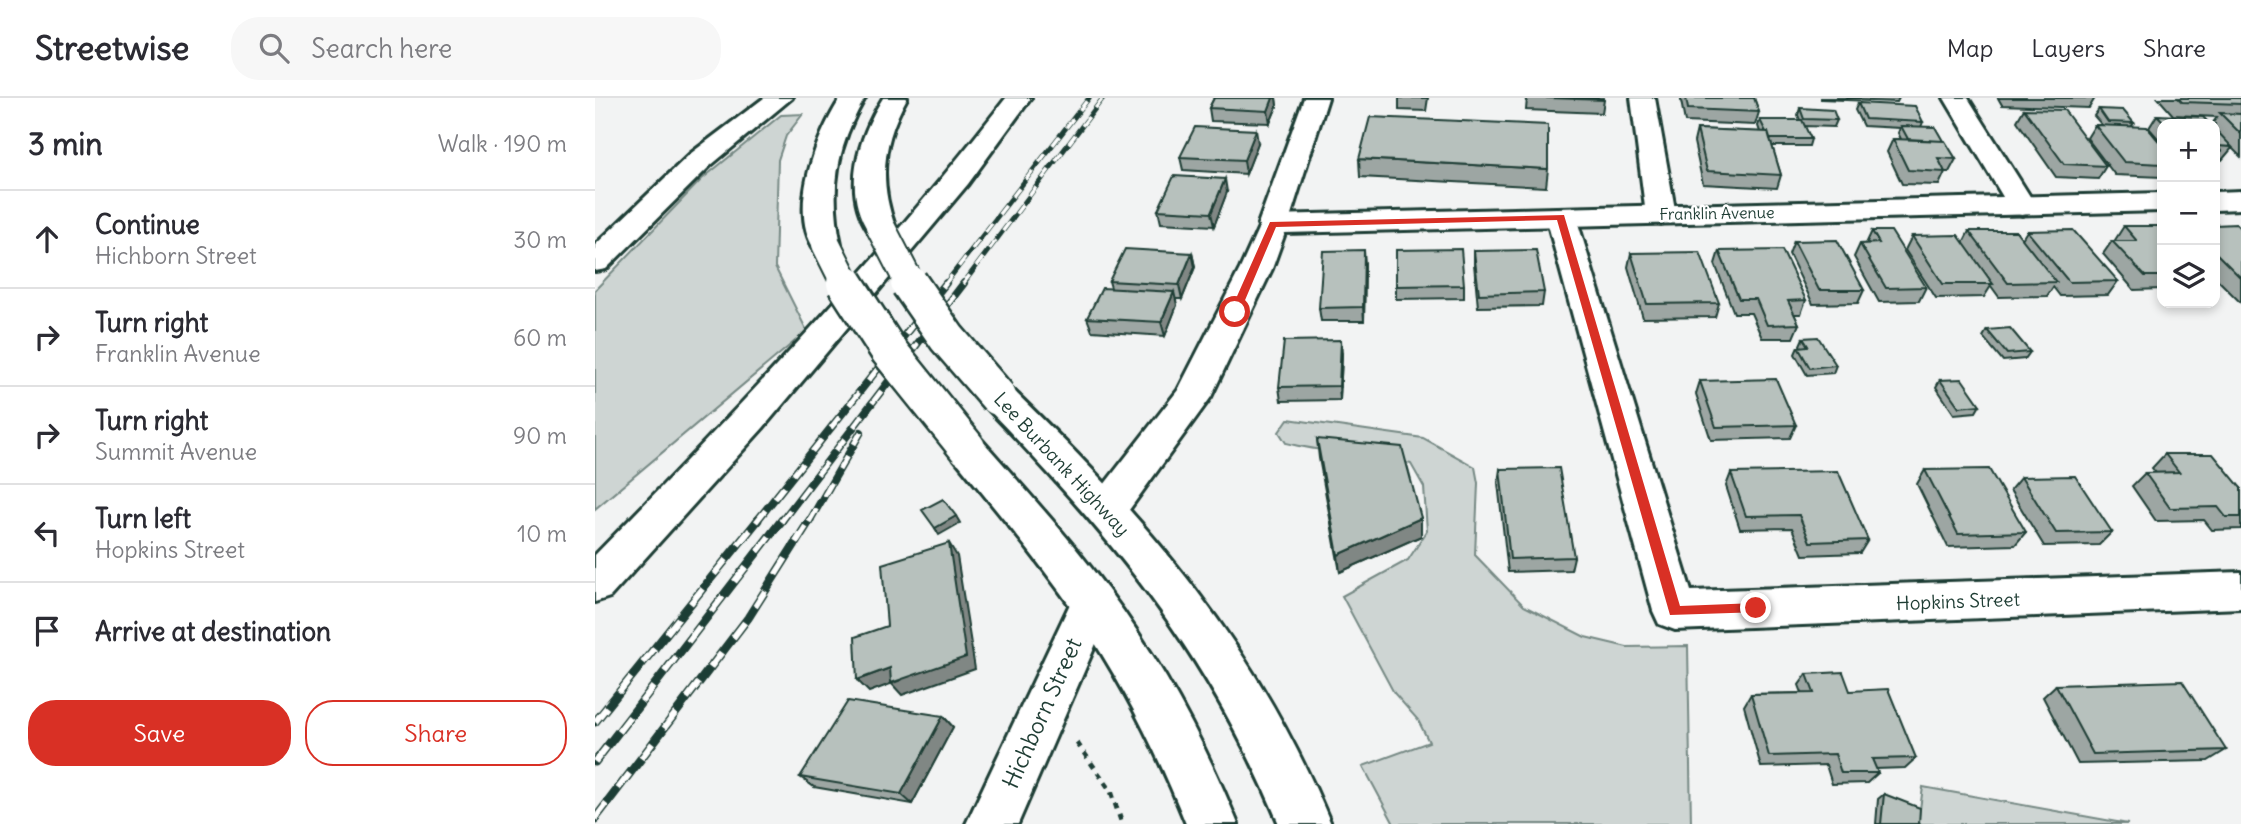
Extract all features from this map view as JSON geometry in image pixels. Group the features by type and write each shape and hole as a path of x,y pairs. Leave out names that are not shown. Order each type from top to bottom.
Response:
{"main road":[{"path":"595,262 700,160 780,98"},
{"path":"853,98 835,126 823,161 819,211 826,244 855,302 911,380 1092,602 1143,683 1212,824"},
{"name":"Lee Burbank Highway","path":"895,98 879,126 868,162 869,190 880,226 895,259 955,348 998,397 1107,510 1166,581 1229,675 1257,723 1305,824"},
{"path":"595,584 759,409 958,178 1019,98"},
{"path":"1107,510 1193,397 1251,279 1273,224 1316,98"},
{"path":"1643,98 1661,215"},
{"path":"1956,98 2022,205"},
{"path":"2220,201 2241,200"},
{"name":"Franklin Avenue","path":"1273,224 2157,202"},
{"name":"Hopkins Street","path":"1561,217 1675,611 2241,590"},
{"name":"Hichborn Street","path":"992,824 1092,602"}],"path":[{"path":"1070,732 1111,791 1122,824"}],"shaded area":[{"path":"803,114 786,136 778,160 775,267 807,331 595,509 595,290 702,179 781,115"},
{"path":"1288,419 1423,438 1475,467 1478,483 1475,555 1524,606 1585,637 1627,647 1688,646 1691,824 1394,824 1363,766 1429,742 1418,720 1394,693 1342,596 1408,560 1427,531 1424,487 1411,464 1286,443 1279,432"},
{"path":"1923,787 2128,824 1918,824"}],"building":[{"path":"1214,98 1273,98 1268,111 1209,108"},
{"path":"1548,98 1604,98 1604,100"},
{"path":"1686,98 1754,98 1759,112 1688,109"},
{"path":"2178,98 2241,98 2241,104 2182,102"},
{"path":"1858,103 1915,106 1923,122 1865,119"},
{"path":"1800,108 1833,110 1837,120 1804,119"},
{"path":"2024,109 2064,110 2106,166 2064,164"},
{"path":"2099,109 2123,110 2134,123 2108,122"},
{"path":"2220,113 2241,114 2241,134"},
{"path":"2157,115 2205,119 2161,119"},
{"path":"1370,117 1548,125 1548,169 1359,159"},
{"path":"1760,120 1802,120 1811,139 1770,139"},
{"path":"2095,125 2147,127 2157,139 2157,164 2124,162"},
{"path":"1901,126 1935,127 1943,141 1908,139"},
{"path":"1195,127 1256,130 1244,160 1180,157"},
{"path":"1697,129 1768,132 1781,175 1707,171"},
{"path":"2220,134 2232,147 2220,146"},
{"path":"1893,139 1945,141 1956,159 1938,158 1945,172 1908,170"},
{"path":"1174,176 1225,179 1211,213 1158,210"},
{"path":"2236,224 2241,229 2241,278 2220,257 2220,225"},
{"path":"2124,226 2157,226 2157,276 2145,276 2112,241 2137,241"},
{"path":"2073,230 2118,281 2069,282 2027,231"},
{"path":"1872,231 1891,231 1926,287 1886,288 1860,244 1879,243"},
{"path":"1969,231 2016,231 2056,282 2008,283"},
{"path":"1958,235 1993,284 1943,284 1912,236"},
{"path":"1837,240 1864,290 1819,290 1794,241"},
{"path":"1125,249 1192,253 1179,285 1109,281"},
{"path":"1461,249 1464,285 1396,286 1396,250"},
{"path":"1364,250 1363,307 1319,308 1323,251"},
{"path":"1536,250 1544,292 1479,294 1474,251"},
{"path":"1782,250 1806,300 1788,301 1799,324 1767,325 1756,299 1739,299 1719,251"},
{"path":"1700,252 1719,303 1647,304 1631,253"},
{"path":"1102,288 1174,292 1161,322 1087,318"},
{"path":"2010,328 2030,352 2007,354 1987,330"},
{"path":"1818,337 1836,365 1810,368 1798,347 1808,346 1803,338"},
{"path":"1341,340 1339,386 1279,387 1284,341"},
{"path":"1776,379 1796,425 1716,427 1700,381"},
{"path":"1962,379 1980,405 1959,407 1940,380"},
{"path":"1317,439 1402,447 1421,518 1338,555"},
{"path":"2165,454 2213,454 2241,488 2241,517 2226,517 2218,507 2170,508 2145,473 2179,472"},
{"path":"1559,468 1574,557 1510,559 1500,469"},
{"path":"1989,469 2026,532 1958,534 1925,470"},
{"path":"1838,471 1868,540 1810,542 1799,515 1746,516 1731,473"},
{"path":"2075,476 2112,532 2056,533 2021,477"},
{"path":"943,499 956,516 935,528 922,510"},
{"path":"949,543 966,657 891,683 890,668 857,680 855,637 887,626 882,564"},
{"path":"1843,672 1850,691 1888,689 1916,758 1872,759 1878,773 1841,773 1835,754 1769,756 1751,694 1814,693 1807,674"},
{"path":"2182,681 2226,750 2093,754 2056,685"},
{"path":"848,701 943,716 901,794 800,777"},
{"path":"1884,794 1920,808 1919,824 1881,824"}],"railway":[{"path":"945,284 1089,98"},
{"path":"963,284 1103,98"},
{"path":"756,522 946,283"},
{"path":"781,522 964,283"},
{"path":"809,522 861,432"},
{"path":"595,722 758,520"},
{"path":"595,762 782,520"},
{"path":"595,819 748,618 810,520"}],"route":[{"path":"1235,312 1263,253 1273,224 1561,217 1675,611 1756,608"}]}
